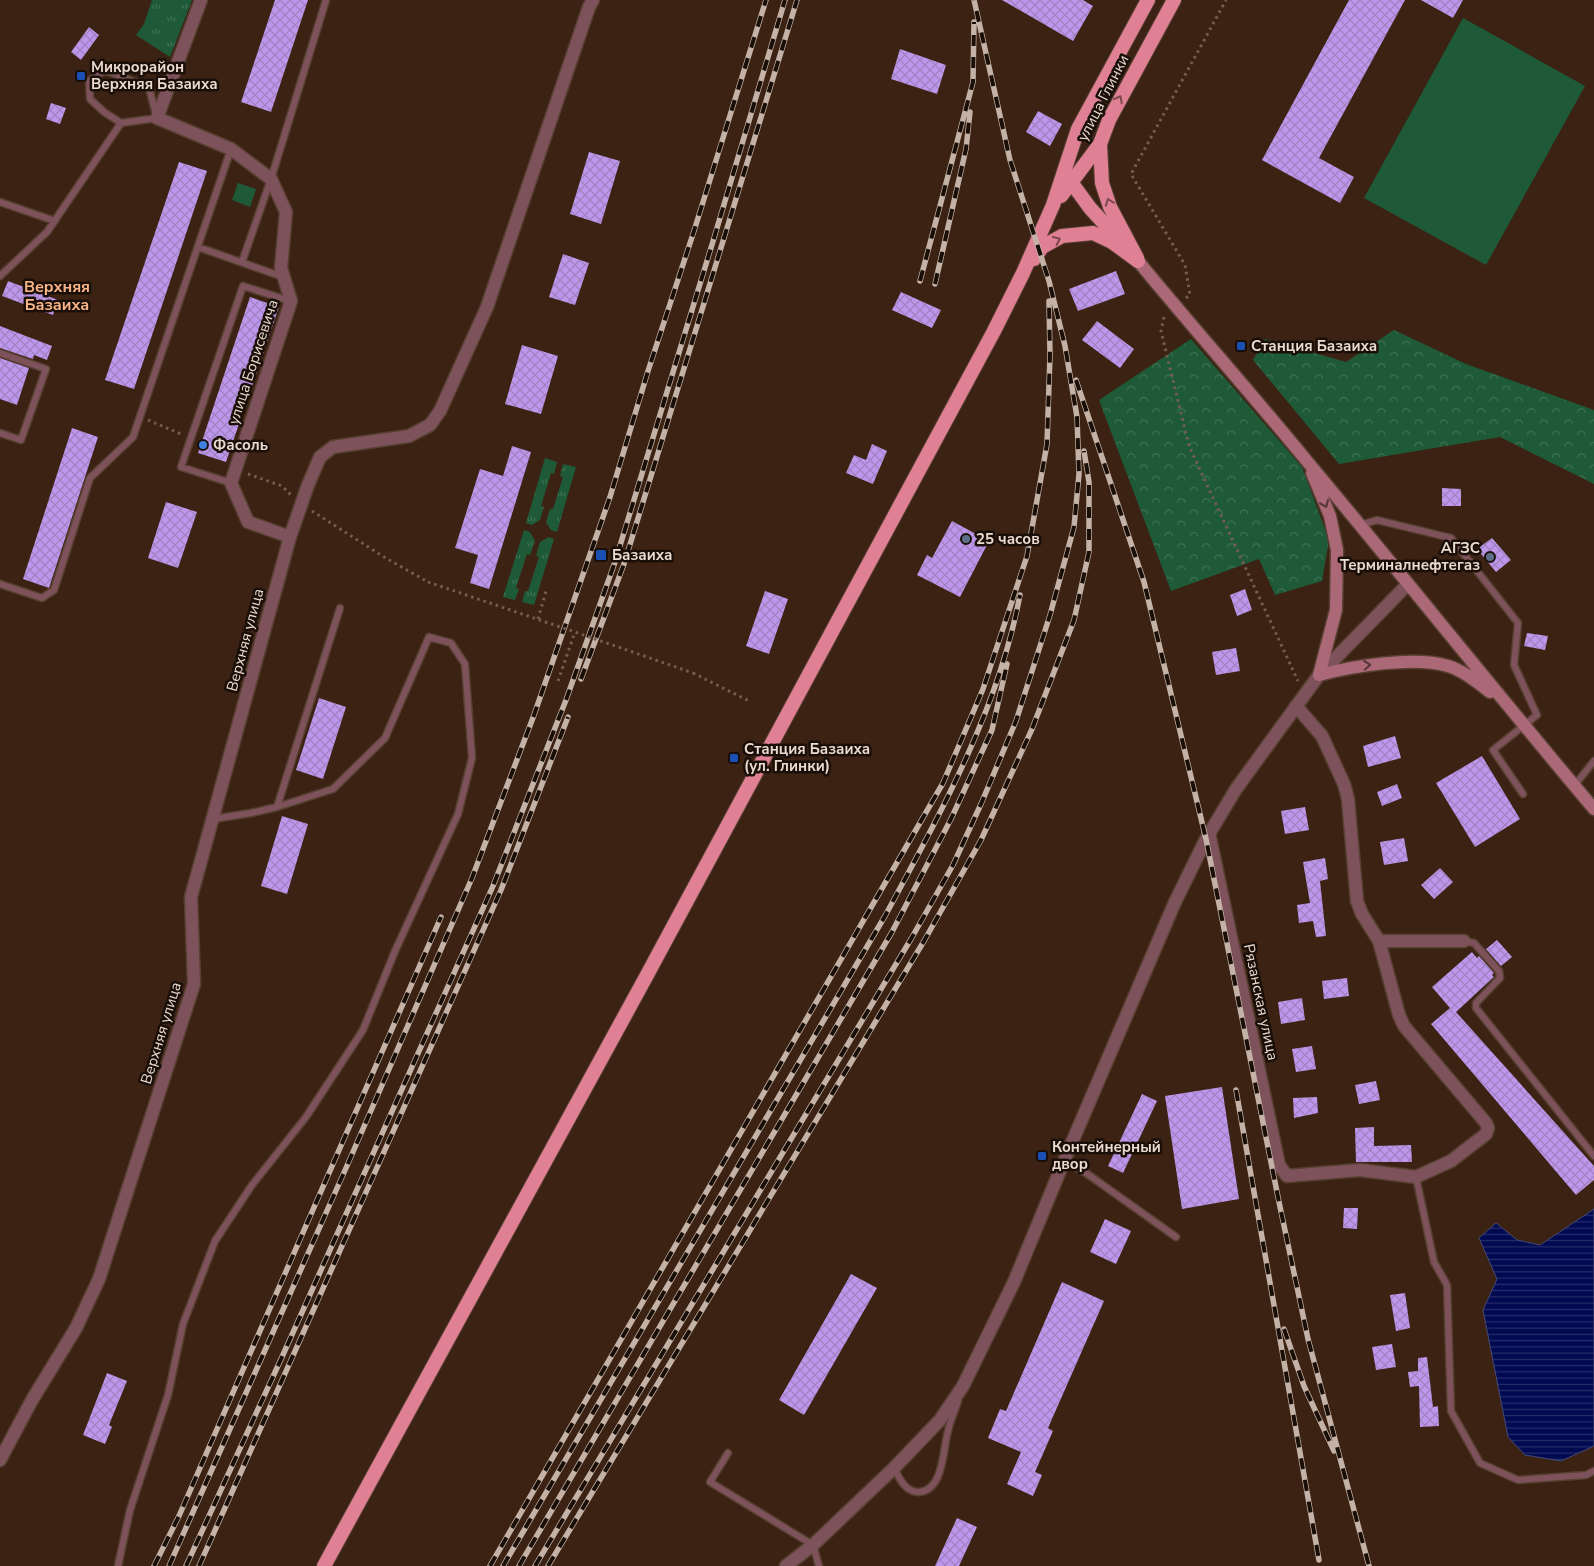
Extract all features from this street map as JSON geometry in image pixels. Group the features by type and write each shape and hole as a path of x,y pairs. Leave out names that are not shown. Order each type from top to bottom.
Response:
{"highway":[{"name":"улица Глинки","path":"1068,178 1078,129 1148,0"},
{"name":"улица Глинки","path":"1068,178 1100,144 1109,120 1174,0"},
{"path":"1100,144 1102,183 1110,207 1138,261"},
{"path":"324,1566 795,702 1024,273 1053,205 1068,178 1090,208 1138,261"},
{"path":"1024,273 1042,248 1062,236 1093,233 1112,242 1138,261"}],"main road":[{"path":"1138,261 1306,459 1524,727 1594,809"},
{"path":"1306,459 1330,516 1337,550 1336,610 1319,676"},
{"path":"1319,676 1342,669 1366,665 1418,662 1448,666 1468,676 1504,702"}],"street":[{"path":"157,118 201,0"},
{"path":"231,483 248,522 290,537 320,457 333,447 409,436 430,425 440,411 487,307 593,0"},
{"name":"улица Борисевича","path":"157,118 231,149 271,179 286,212 280,268 291,302 231,483"},
{"name":"Верхняя улица","path":"0,1460 32,1400 76,1328 99,1279 194,984 191,897 290,537"},
{"path":"786,1566 813,1545 894,1468 940,1420 963,1386 1014,1282 1174,902 1209,833 1236,790 1319,676 1408,584"},
{"path":"1296,706 1322,736 1344,784 1348,799 1357,901 1362,914 1379,940 1399,1015 1404,1026 1488,1128 1486,1134 1451,1161 1416,1178"},
{"name":"Рязанская улица","path":"1209,833 1279,1166 1287,1176 1360,1170 1416,1178"},
{"path":"1379,940 1464,942"}],"lane":[{"path":"242,262 271,179 326,0"},
{"path":"105,70 149,88 157,118 121,123 104,112 90,99 89,81 105,70"},
{"path":"0,276 47,232 121,123"},
{"path":"0,584 42,598 54,590 90,478 133,437 231,149"},
{"path":"0,202 55,221"},
{"path":"198,247 283,277"},
{"path":"231,483 181,467 243,286 291,302"},
{"path":"0,353 46,368 21,440 0,433"},
{"path":"1360,525 1378,520 1451,538 1518,623 1514,665 1537,715 1493,750 1523,794"},
{"path":"277,807 340,608"},
{"path":"118,1566 130,1510 168,1396 183,1324 215,1241 252,1185 306,1117 363,1030 395,951 458,814 472,758 465,664 451,643 429,637 385,738 333,789 277,807 212,819"},
{"path":"1574,786 1594,761"},
{"path":"1464,942 1474,944 1499,971 1500,978 1476,1003 1476,1008 1594,1156"},
{"path":"1064,1160 1086,1173 1176,1236"},
{"path":"1416,1178 1434,1262 1447,1285 1451,1410 1480,1463 1518,1480 1586,1475 1594,1471"},
{"path":"894,1468 898,1478 912,1492 922,1492 930,1487 938,1476 946,1446 947,1432 963,1386"},
{"path":"728,1453 710,1482 813,1545 819,1566"}],"path":[{"path":"1185,299 1190,294 1185,265 1131,174 1226,0"},
{"path":"1164,317 1160,331 1189,446 1298,681"},
{"path":"148,420 184,435"},
{"path":"250,474 282,486 302,506 428,582 693,674 749,701"},
{"path":"538,619 546,591"},
{"path":"558,681 576,632"}],"green space":[{"path":"152,0 192,0 170,57 136,35 144,24"},
{"path":"1463,18 1585,86 1486,265 1364,198"},
{"path":"238,183 256,189 250,207 232,200"},
{"path":"1394,330 1466,364 1594,410 1594,484 1500,437 1339,464 1253,360 1265,339 1346,362"},
{"path":"1191,339 1302,467 1329,540 1322,581 1275,595 1259,559 1171,591 1099,400"},
{"path":"545,458 557,462 554,474 551,473 541,506 544,507 540,520 532,525 526,523"},
{"path":"563,464 576,467 557,532 551,530 546,522 550,509 553,509 563,477 560,476"},
{"path":"524,530 530,532 535,541 530,555 527,554 516,588 519,589 515,600 503,597"},
{"path":"549,537 554,539 534,605 522,602 525,591 528,591 539,557 536,556 540,542"}],"shaded area":[{"path":"1594,1209 1594,1446 1561,1461 1525,1455 1508,1437 1483,1310 1497,1279 1479,1238 1496,1223 1517,1240 1540,1245"}],"building":[{"path":"275,0 308,0 271,112 241,102"},
{"path":"1002,0 1083,0 1093,6 1073,41"},
{"path":"1349,0 1405,0 1319,158 1354,177 1340,203 1262,160"},
{"path":"1421,0 1463,0 1453,18"},
{"path":"89,27 99,35 81,60 71,52"},
{"path":"900,49 946,65 937,94 891,79"},
{"path":"51,103 66,108 60,124 46,119"},
{"path":"1038,111 1062,124 1050,146 1026,132"},
{"path":"589,152 620,161 601,224 570,214"},
{"path":"179,162 207,171 134,389 105,380"},
{"path":"563,254 589,263 575,305 549,297"},
{"path":"1116,271 1125,294 1078,311 1069,289"},
{"path":"8,281 58,300 53,315 2,296"},
{"path":"901,292 941,310 932,328 892,310"},
{"path":"250,297 279,307 226,462 198,453"},
{"path":"1097,321 1134,349 1120,368 1082,340"},
{"path":"0,326 52,346 47,360 34,355 33,359 0,348"},
{"path":"522,345 558,356 541,414 505,404"},
{"path":"0,358 29,368 17,405 0,399"},
{"path":"72,428 98,437 49,588 23,579"},
{"path":"872,444 887,451 873,484 846,473 854,455 866,460"},
{"path":"512,446 531,452 489,589 470,583 478,555 455,548 480,469 503,476"},
{"path":"1442,488 1461,489 1461,506 1442,506"},
{"path":"166,502 197,512 178,568 148,558"},
{"path":"952,521 989,541 960,597 917,575 927,555 932,558"},
{"path":"1492,538 1511,560 1496,572 1477,549"},
{"path":"1245,589 1252,610 1237,616 1230,595"},
{"path":"765,591 788,599 769,654 746,646"},
{"path":"1527,633 1548,636 1545,650 1524,646"},
{"path":"1236,648 1240,671 1216,675 1212,652"},
{"path":"319,698 346,707 323,779 296,770"},
{"path":"1395,736 1401,758 1368,767 1363,746"},
{"path":"1482,756 1520,819 1475,847 1436,783"},
{"path":"1397,784 1402,798 1382,806 1377,792"},
{"path":"1305,807 1309,830 1285,834 1281,811"},
{"path":"282,816 308,824 287,894 261,886"},
{"path":"1404,838 1408,861 1384,865 1380,842"},
{"path":"1325,858 1328,879 1320,881 1326,936 1316,937 1313,921 1299,923 1297,905 1310,903 1303,862"},
{"path":"1440,868 1453,882 1434,899 1421,885"},
{"path":"1497,940 1512,957 1501,966 1486,949"},
{"path":"1472,952 1477,958 1479,956 1494,973 1492,975 1494,977 1456,1012 1594,1166 1594,1180 1576,1195 1431,1024 1450,1008 1432,987"},
{"path":"1347,978 1349,996 1324,999 1322,981"},
{"path":"1302,998 1305,1020 1281,1024 1278,1002"},
{"path":"1312,1046 1316,1069 1296,1072 1292,1049"},
{"path":"1376,1081 1380,1100 1359,1104 1355,1085"},
{"path":"1222,1087 1239,1199 1182,1209 1165,1096"},
{"path":"1142,1094 1157,1101 1123,1173 1108,1166"},
{"path":"1317,1097 1318,1113 1294,1118 1293,1098"},
{"path":"1374,1127 1374,1146 1411,1145 1412,1162 1356,1162 1355,1128"},
{"path":"1344,1208 1358,1208 1357,1229 1343,1228"},
{"path":"1105,1219 1131,1231 1116,1264 1090,1252"},
{"path":"851,1274 877,1288 804,1415 779,1400"},
{"path":"1062,1282 1104,1301 1048,1428 1053,1431 1035,1472 1042,1475 1033,1496 1007,1484 1021,1452 988,1438 1000,1409 1006,1411"},
{"path":"1405,1293 1410,1328 1396,1331 1390,1295"},
{"path":"1392,1344 1396,1367 1376,1370 1372,1347"},
{"path":"1427,1357 1433,1407 1438,1406 1439,1426 1420,1427 1419,1386 1410,1387 1408,1372 1418,1371 1418,1358"},
{"path":"107,1373 127,1381 109,1425 112,1427 105,1444 83,1435"},
{"path":"957,1518 977,1527 959,1566 935,1566"}],"railway":[{"path":"169,1566 346,1168 472,878 534,715 610,497 766,0"},
{"path":"186,1566 493,886 566,700 615,562 785,0"},
{"path":"581,679 624,564 797,0"},
{"path":"535,1566 911,939 953,865 1016,721 1050,615 1074,527 1079,474 1077,417 1065,346 1049,281 1010,160 974,0"},
{"path":"920,281 973,82 974,22"},
{"path":"935,284 966,149 970,112"},
{"path":"490,1566 943,783 983,689 1027,556 1047,444 1050,355 1049,301"},
{"path":"1076,380 1144,582 1206,839 1308,1339 1369,1566"},
{"path":"548,1566 924,941 981,840 1032,729 1074,620 1089,552 1089,482 1084,451"},
{"path":"503,1566 906,878 965,761 982,721 1010,638 1020,595"},
{"path":"519,1566 892,932 951,819 992,730 1007,664"},
{"path":"199,1566 501,890 568,717"},
{"path":"154,1566 179,1516 441,917"},
{"path":"1236,1090 1319,1560"},
{"path":"1284,1329 1304,1386 1334,1451"}],"place":[{"name":"Микрорайон Верхняя Базаиха","path":"81,76"},
{"name":"Станция Базаиха","path":"1241,346"},
{"name":"Фасоль","path":"203,445"},
{"name":"25 часов","path":"966,539"},
{"name":"Базаиха","path":"601,555"},
{"name":"АГЗС Терминалнефтегаз","path":"1490,557"},
{"name":"Станция Базаиха (ул. Глинки)","path":"734,758"},
{"name":"Контейнерный двор","path":"1042,1156"}],"district":[{"name":"Верхняя Базаиха","path":"57,296"}]}
